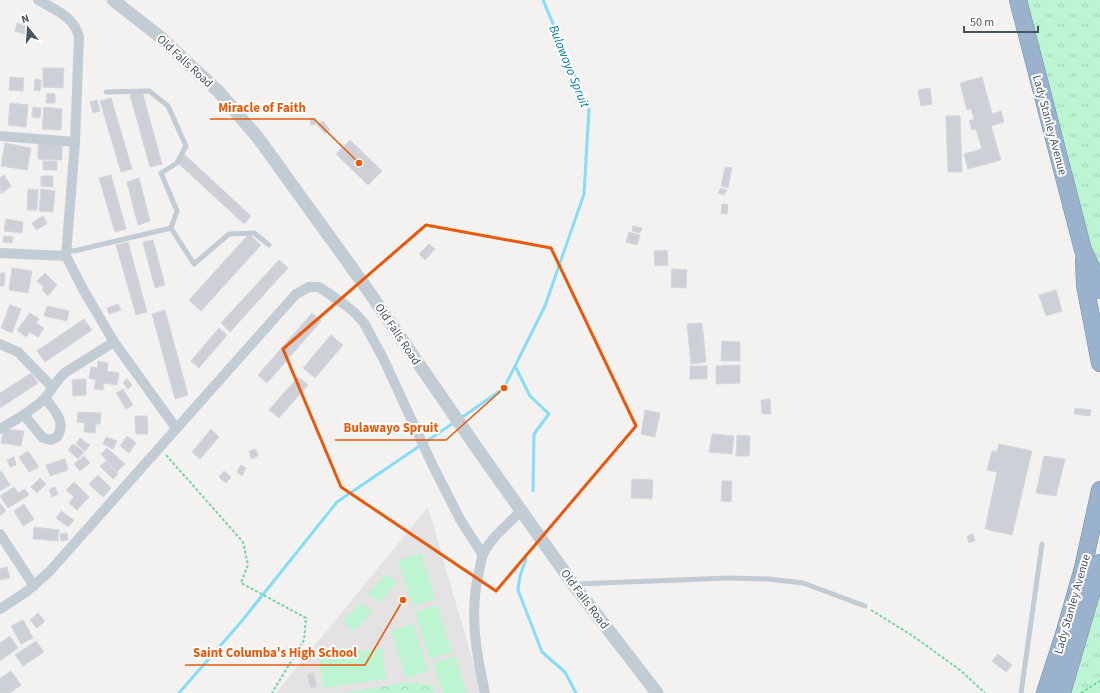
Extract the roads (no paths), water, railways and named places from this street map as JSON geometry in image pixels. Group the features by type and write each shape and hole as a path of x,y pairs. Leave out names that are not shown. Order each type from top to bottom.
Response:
{"highway":[{"name":"Lady Stanley Avenue","path":"1018,0 1083,250 1098,281 1100,290"},
{"name":"Lady Stanley Avenue","path":"1083,250 1085,285 1096,317 1100,363"},
{"name":"Lady Stanley Avenue","path":"1045,693 1083,568 1100,490"},
{"name":"Lady Stanley Avenue","path":"1062,693 1100,563"}],"street":[{"path":"38,0 71,21 78,30 79,37 75,142 66,253 84,291 114,342 176,428"},
{"name":"Old Falls Road","path":"113,0 159,36 219,92 259,139 365,286 573,584 656,693"},
{"path":"0,136 75,142"},
{"path":"0,254 66,253"},
{"path":"0,609 34,586 48,572 296,294 313,286 319,287 344,304 364,323 383,358 415,429 461,521 483,555"},
{"path":"0,429 24,415 45,398 59,378 66,372 114,342"},
{"path":"0,344 18,352 52,387"},
{"path":"24,415 43,438 51,440 57,437 62,427 59,417 45,398"},
{"path":"485,693 475,637 474,615 477,579 483,555 490,543 521,511"},
{"path":"0,534 34,586"}],"lane":[{"path":"106,92 149,91 168,106 186,146 177,163 161,172 177,210 171,228"},
{"path":"171,228 194,264 229,234 254,233 269,245"},
{"path":"66,253 171,228"},
{"path":"1021,693 1042,544"},
{"path":"573,584 768,578 803,583 865,606"}],"waterway":[{"name":"Bulawayo Spruit","path":"461,418 504,388 545,306 584,194 589,109 543,0"},
{"path":"515,366 530,396 549,414 534,434 533,491"},
{"name":"Bulawayo Spruit","path":"179,693 241,622 337,502 455,422"},
{"path":"526,559 520,576 518,590 542,652 565,672 576,693"}],"place":[{"name":"Miracle of Faith","path":"359,163"},
{"name":"Bulawayo Spruit","path":"504,388"},
{"name":"Saint Columba's High School","path":"403,600"}]}
